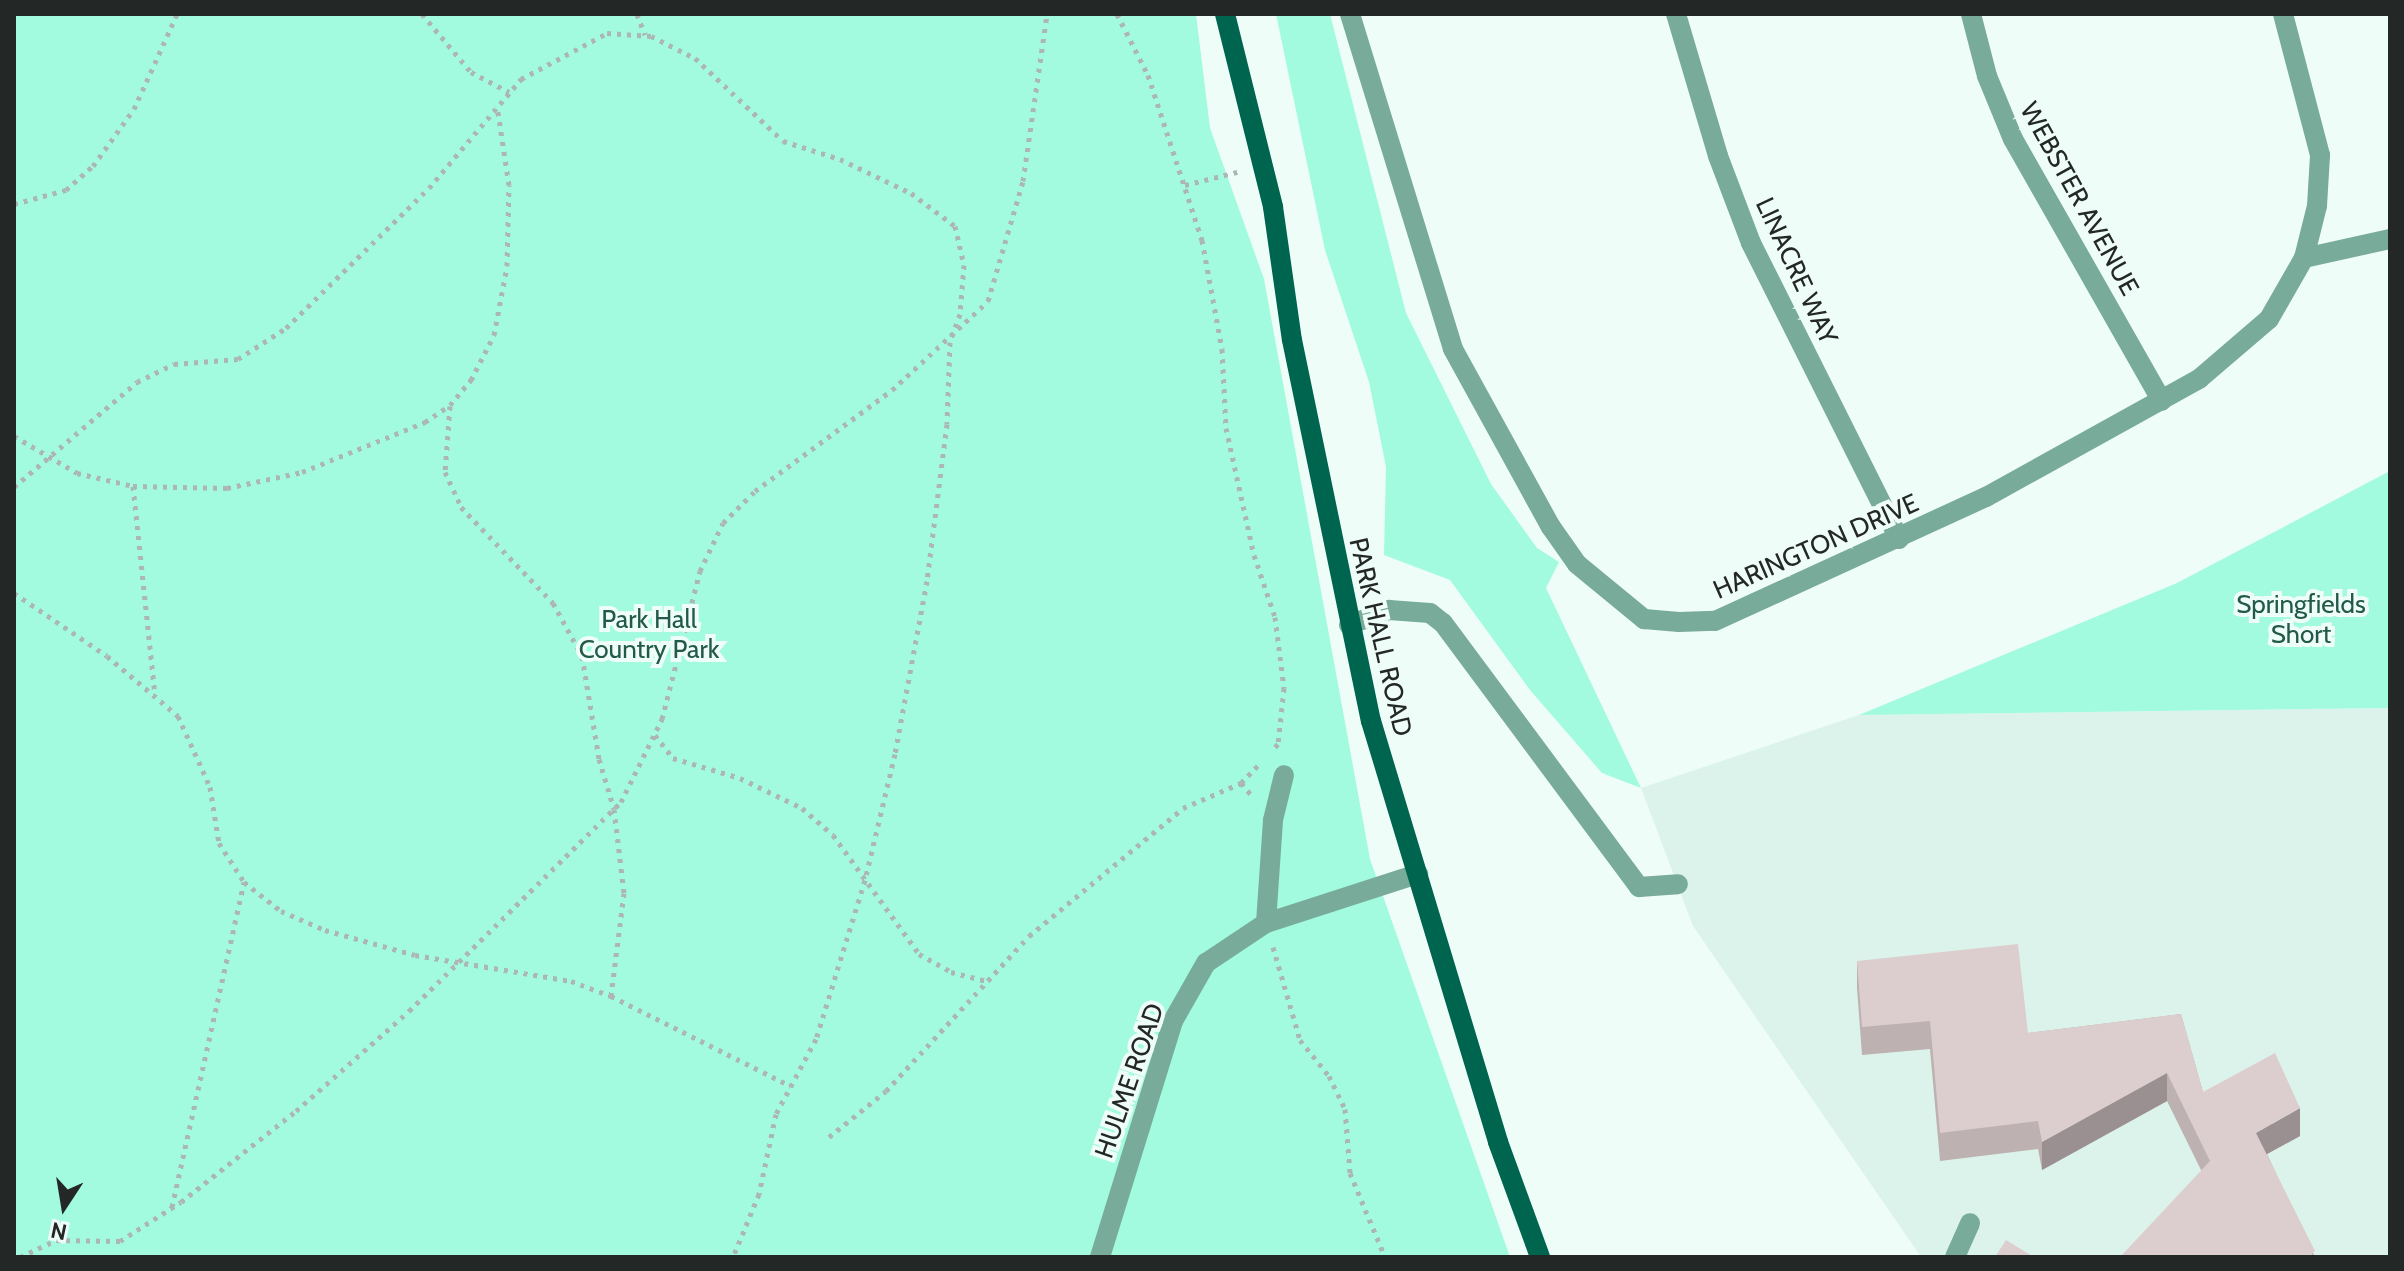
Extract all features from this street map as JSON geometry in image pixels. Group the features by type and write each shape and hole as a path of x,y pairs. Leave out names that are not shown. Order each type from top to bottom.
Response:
{"main road":[{"name":"PARK HALL ROAD","path":"1225,14 1262,162 1292,340 1371,721 1498,1142 1540,1257"}],"street":[{"name":"HARINGTON DRIVE","path":"1350,14 1453,349 1551,527 1603,590 1644,619 1715,621 1899,539 2162,401 2211,370 2269,319 2304,258 2317,206 2320,155 2283,14"},
{"name":"LINACRE WAY","path":"1676,14 1718,156 1751,243 1899,539"},
{"name":"WEBSTER AVENUE","path":"1971,14 1987,76 2013,139 2162,401"},
{"path":"2304,258 2390,239"},
{"path":"1349,625 1389,610 1430,613 1443,623 1639,887 1678,884"},
{"path":"1266,923 1273,820 1284,775"},
{"name":"HULME ROAD","path":"1100,1257 1173,1021 1206,963 1266,923 1418,874"},
{"path":"1955,1257 1970,1223"}],"path":[{"path":"14,204 66,190 93,166 134,109 177,14"},
{"path":"422,14 471,72 509,92"},
{"path":"637,14 645,35"},
{"path":"20,1257 56,1240 120,1241 172,1208 296,1111 460,964 614,809 655,735 700,571 723,523 755,491 821,446 950,342 997,284 1023,181 1047,14"},
{"path":"829,1137 886,1091 1029,936 1183,808 1241,783 1278,744 1284,688 1275,617 1254,555 1226,428 1222,349 1202,240 1148,75 1117,14"},
{"path":"14,487 137,382 174,364 238,359 286,328 429,188 509,92 558,55 607,33 645,35 695,58 783,141 840,159 911,193 955,226 964,265 960,314 950,342 947,424 927,581 865,880 816,1039 776,1114 759,1194 733,1257"},
{"path":"14,436 48,460 133,486 227,488 302,472 425,422 450,405 471,380 494,335 507,266 509,185 496,104"},
{"path":"1185,185 1208,183 1262,162"},
{"path":"450,405 445,472 461,507 553,603 582,656 599,759 614,809 623,920 611,996"},
{"path":"133,486 155,697"},
{"path":"14,593 107,656 178,716 194,743 210,787 219,843 244,882 281,911 325,930 460,964 571,981 611,996 791,1086"},
{"path":"655,735 673,758 740,778 802,808 833,835 919,954 951,972 988,981"},
{"path":"1241,783 1273,820"},
{"path":"172,1208 244,882"},
{"path":"1266,923 1300,1040 1329,1076 1345,1109 1350,1173 1385,1257"}],"shaded area":[{"path":"2390,708 2390,1257 1921,1257 1693,926 1641,788 1859,715"}],"green space":[{"name":"Park Hall Country Park","path":"14,14 1196,14 1210,128 1264,279 1370,859 1510,1257 14,1257"},
{"path":"1276,14 1330,14 1406,313 1491,484 1537,548 1559,562 1546,588 1641,788 1602,773 1530,690 1450,580 1384,555 1386,467 1369,382 1325,250"},
{"name":"Springfields Short","path":"2390,471 2390,708 1859,715 2177,583"}],"building":[{"path":"2018,944 2028,1033 2181,1014 2203,1092 2275,1053 2300,1108 2256,1133 2315,1251 2308,1257 2120,1257 2210,1161 2167,1073 2042,1142 2038,1121 1940,1133 1930,1021 1862,1027 1857,961"},
{"path":"2006,1240 2034,1257 1995,1257"}]}
